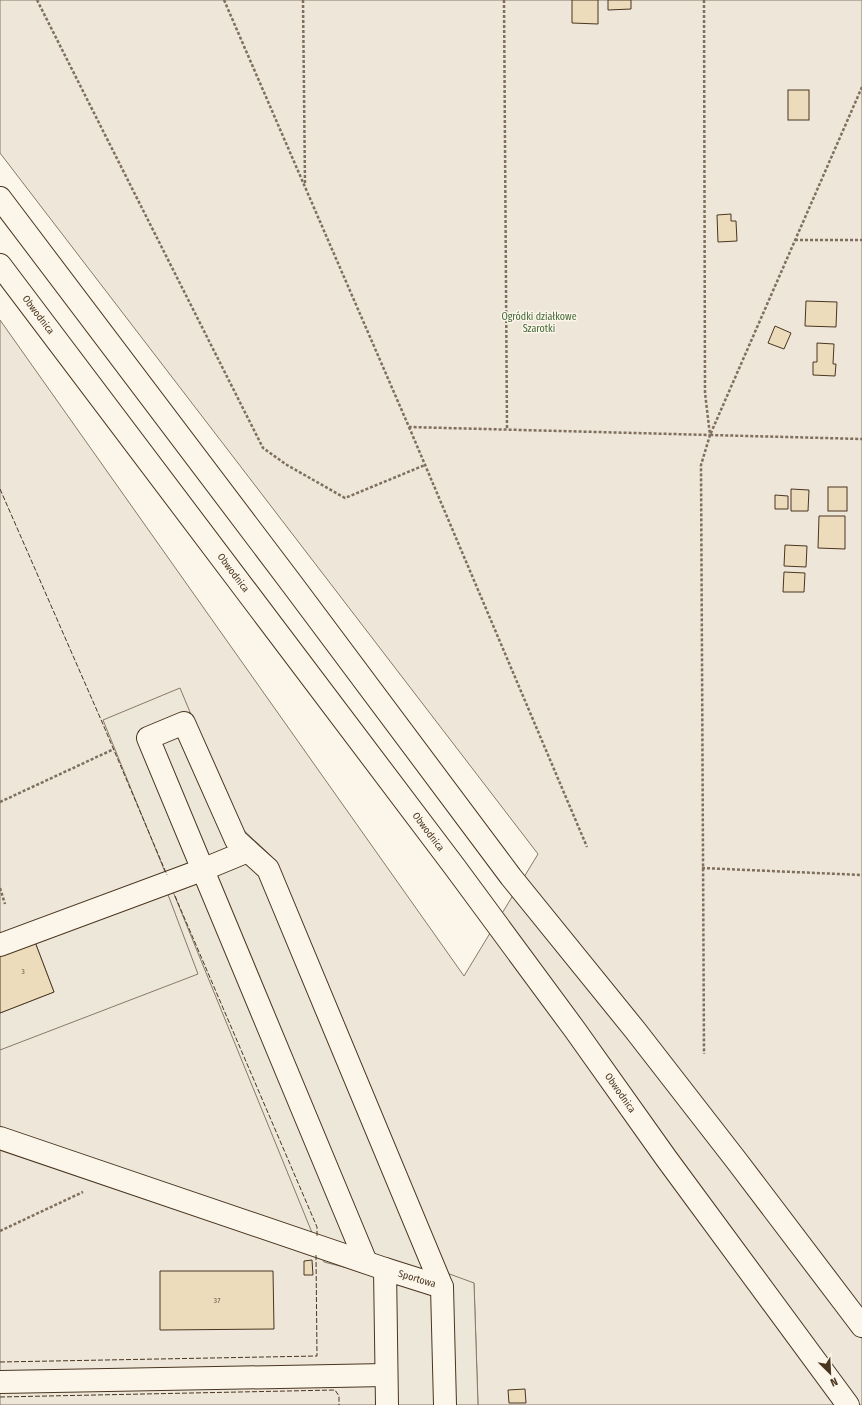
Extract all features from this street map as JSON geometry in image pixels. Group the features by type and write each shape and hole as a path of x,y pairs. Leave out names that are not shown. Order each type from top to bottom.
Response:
{"main road":[{"path":"0,198 288,578 511,877 635,1030 741,1166 862,1326"},
{"name":"Obwodnica","path":"0,265 576,1030 666,1158 848,1405"},
{"path":"376,1266 202,870 148,738 184,723 236,840 268,869 442,1287"},
{"path":"0,945 202,870 248,851"},
{"path":"0,1138 376,1266"},
{"name":"Sportowa","path":"387,1405 386,1375 376,1266 442,1287 444,1405"},
{"path":"0,1382 386,1375"}],"path":[{"path":"37,0 263,448 287,465 345,498 425,465"},
{"path":"224,0 409,427 587,847"},
{"path":"303,0 305,187"},
{"path":"504,0 507,429"},
{"path":"704,0 705,392 710,435"},
{"path":"704,1054 701,465 710,435 862,87"},
{"path":"795,240 862,240"},
{"path":"409,427 862,439"},
{"path":"0,802 114,749"},
{"path":"702,868 862,875"},
{"path":"0,888 5,904"},
{"path":"0,1231 114,1177"}],"green space":[{"name":"Ogródki działkowe Szarotki","path":"0,0 862,0 862,1405 478,1405 474,1283 375,1275 378,1405 0,1405 0,320 464,976 538,854 0,153"}],"shaded area":[{"path":"180,688 236,823 271,856 444,1272 474,1283 478,1405 378,1405 375,1275 324,1262 103,720"},
{"path":"167,892 198,974 0,1050 0,1013 54,992 35,942"}],"building":[{"path":"572,0 598,0 598,24 572,23"},
{"path":"608,0 631,0 631,9 608,10"},
{"path":"788,90 809,90 809,120 788,120"},
{"path":"731,214 731,221 736,221 737,241 718,242 717,215"},
{"path":"806,301 837,302 836,327 805,326"},
{"path":"775,326 791,333 784,349 768,343"},
{"path":"817,343 834,344 833,364 836,364 835,376 813,375 813,362 817,362"},
{"path":"828,487 847,487 847,511 828,511"},
{"path":"791,489 809,490 808,511 791,511"},
{"path":"775,495 788,496 788,509 775,509"},
{"path":"819,516 845,516 845,549 818,548"},
{"path":"785,545 807,546 806,567 784,566"},
{"path":"784,572 805,573 804,592 783,592"},
{"path":"35,942 54,992 0,1013 0,950"},
{"path":"312,1260 313,1275 304,1275 304,1261"},
{"path":"160,1271 273,1271 274,1329 160,1330"},
{"path":"525,1389 526,1403 509,1403 508,1390"}],"fence":[{"path":"0,489 167,875"},
{"path":"175,896 317,1227 317,1237"},
{"path":"0,1362 317,1356 316,1255"},
{"path":"0,1397 335,1390 339,1396 339,1405"}]}
